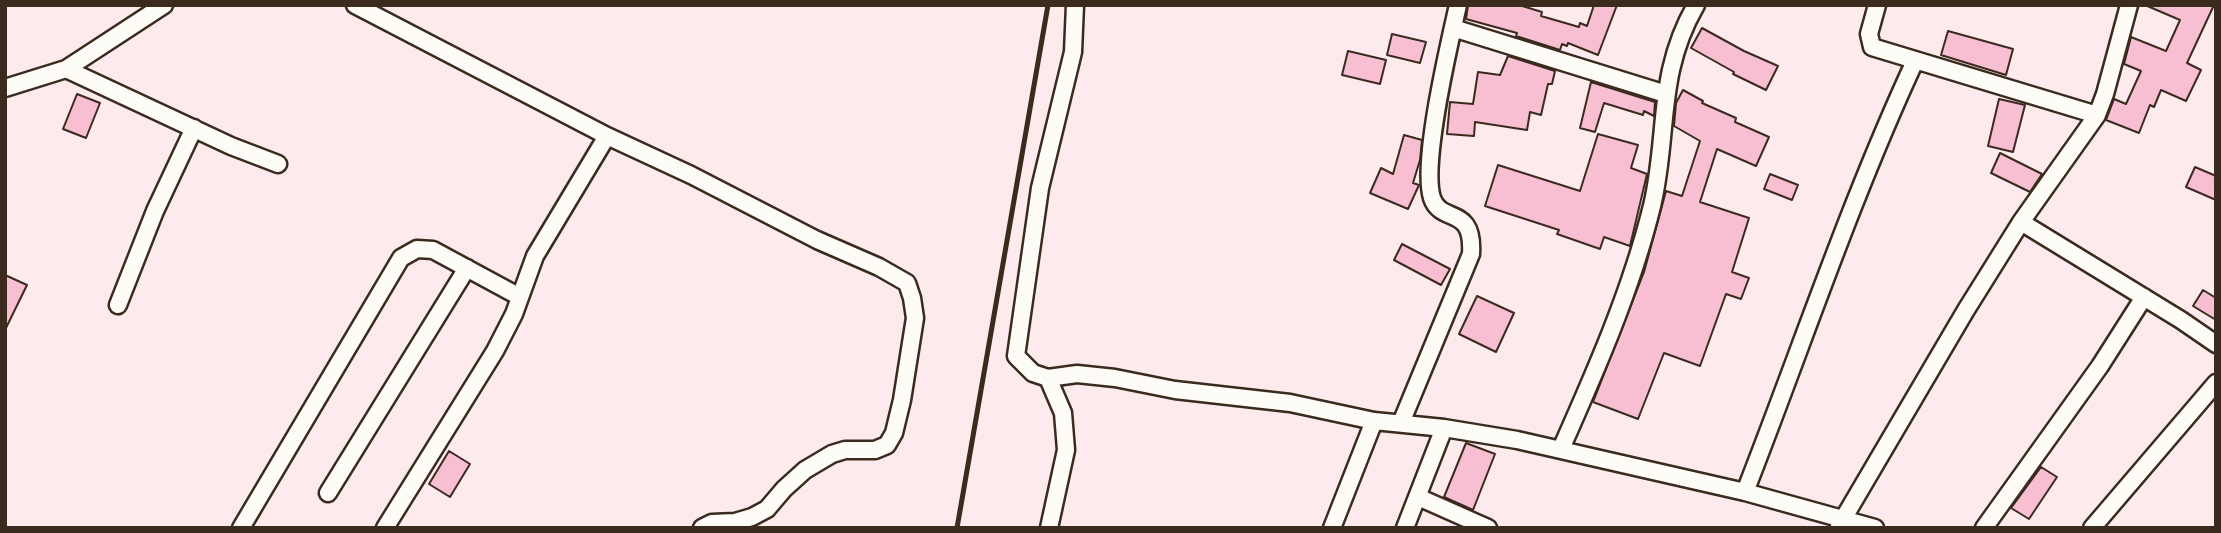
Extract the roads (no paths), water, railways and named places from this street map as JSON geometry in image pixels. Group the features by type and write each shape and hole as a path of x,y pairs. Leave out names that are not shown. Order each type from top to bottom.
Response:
{"street":[{"path":"5,88 66,69 164,5"},
{"path":"355,5 607,136 691,175 817,240 895,274 907,283 915,318 902,400 894,433 887,445 875,450 845,450 832,454 805,471 767,509 743,520 712,523 702,528"},
{"path":"1075,5 1073,52 1040,188 1016,356 1033,373 1048,378 1077,374 1115,378 1175,390 1290,403 1374,421 1444,428 1561,449 1745,492 1840,524 1875,528"},
{"path":"1401,423 1471,254 1472,236 1468,226 1441,210 1433,201 1429,181 1436,119 1458,5"},
{"path":"1561,449 1629,287 1642,246 1653,202 1671,62 1680,36 1696,5"},
{"path":"1877,5 1869,34 1872,47 2097,115"},
{"path":"1840,524 2021,222 2097,115 2129,5"},
{"path":"1453,28 1666,94"},
{"path":"1745,492 1861,188 1914,61"},
{"path":"66,69 230,146 278,164"},
{"path":"118,305 155,211 194,128"},
{"path":"385,528 495,351 535,256 607,136"},
{"path":"2021,222 2216,344"},
{"path":"241,528 340,357 401,258 408,252 426,248 520,297"},
{"path":"328,493 467,268"},
{"path":"1984,528 2092,377 2144,297"},
{"path":"1048,378 1063,414 1066,450 1049,528"},
{"path":"2092,528 2216,383"},
{"path":"1332,528 1374,421"},
{"path":"1405,528 1444,428"},
{"path":"1418,497 1488,528"}],"railway":[{"path":"957,528 1048,5"}]}
